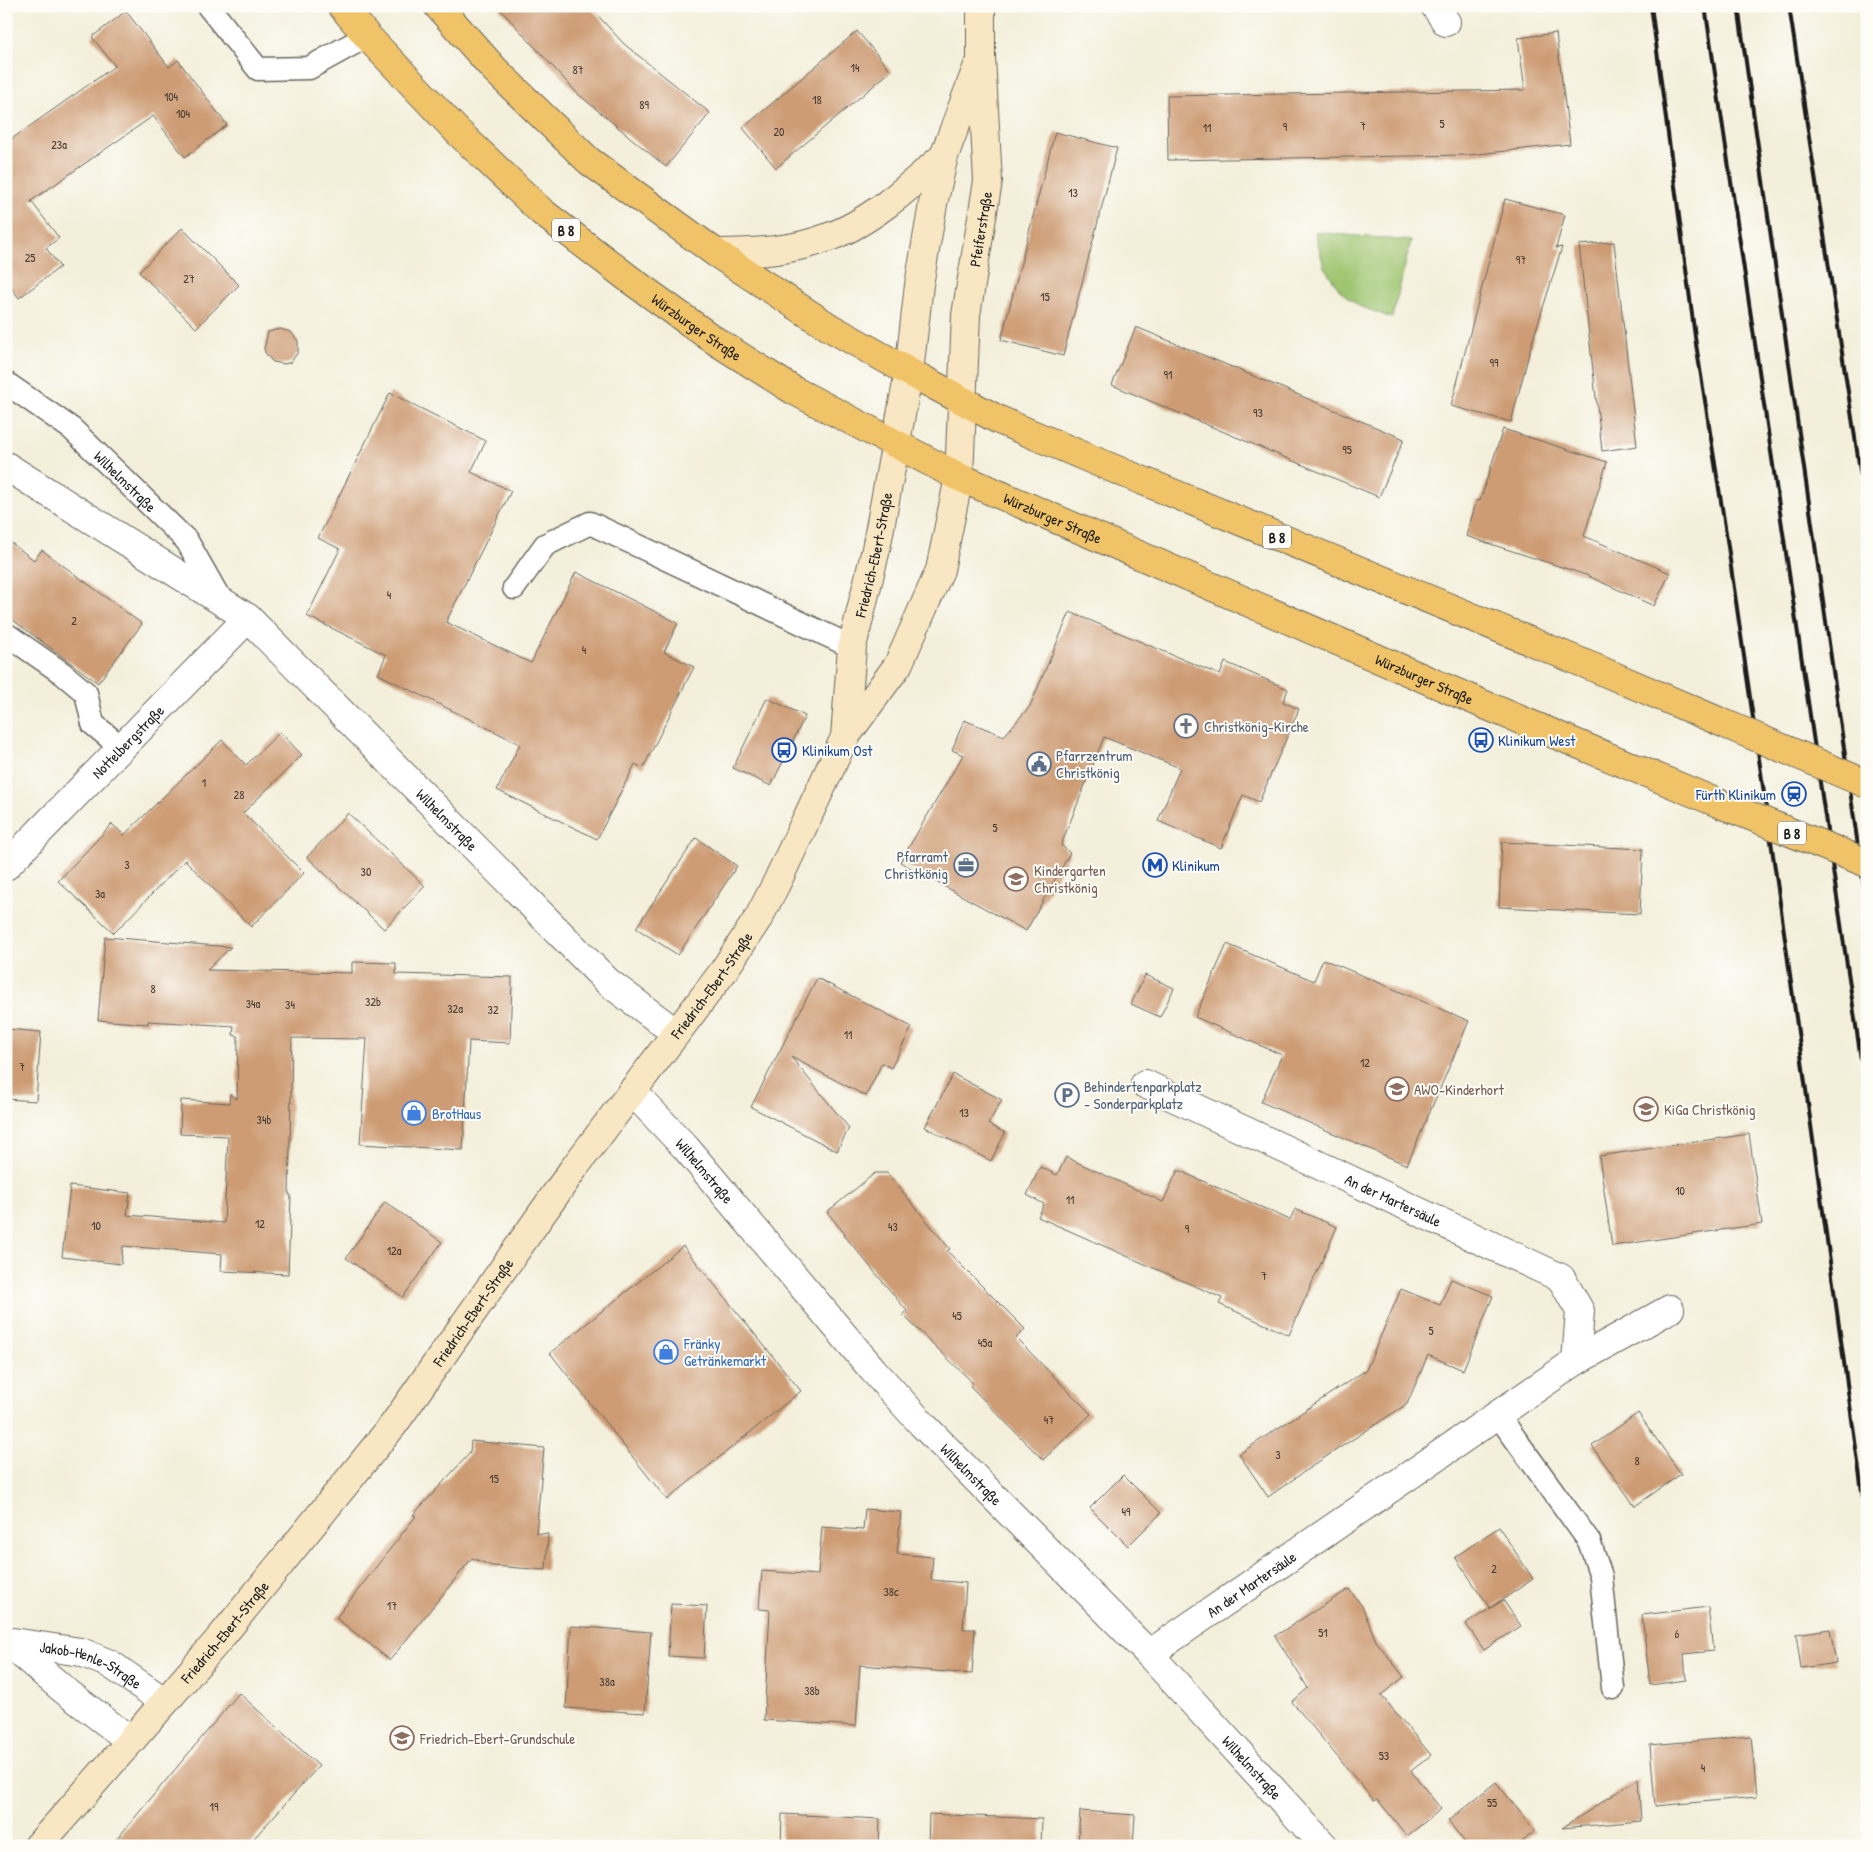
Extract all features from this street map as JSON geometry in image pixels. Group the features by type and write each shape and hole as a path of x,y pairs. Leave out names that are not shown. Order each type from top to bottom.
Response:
{"main road":[{"name":"Würzburger Straße","path":"342,6 367,36 457,131 542,212 714,340 793,390 959,478 1485,705 1867,863"},
{"name":"B 8","path":"438,6 495,70 589,161 716,254 829,327 962,401 999,420 1100,463 1595,668 1867,784"}],"street":[{"name":"Pfeiferstraße","path":"962,401 966,316 988,181 981,57 981,6"},
{"name":"Pfeiferstraße","path":"909,372 918,285 944,156 981,57"},
{"path":"716,254 757,253 780,250 830,237 853,226 902,194 944,156"},
{"name":"Friedrich-Ebert-Straße","path":"845,737 852,647 876,549 909,372"},
{"name":"Friedrich-Ebert-Straße","path":"38,1846 165,1702 394,1424 574,1168 722,973 759,917 845,737 898,665 940,570 959,478 962,401"},
{"name":"Wilhelmstraße","path":"6,466 248,618 608,982 676,1033"},
{"name":"Nottelbergstraße","path":"6,866 248,618"},
{"name":"An der Martersäule","path":"1145,1084 1561,1278 1580,1311 1576,1361"},
{"name":"Wilhelmstraße","path":"632,1091 686,1148 873,1370 922,1424 1148,1654 1324,1846"},
{"name":"An der Martersäule","path":"1148,1654 1576,1361 1670,1309"},
{"name":"Jakob-Henle-Straße","path":"8,1642 81,1652 110,1664 165,1702"},
{"name":"Jakob-Henle-Straße","path":"8,1642 64,1690 131,1741"}],"lane":[{"path":"208,6 258,69 309,68 367,36"},
{"name":"Wilhelmstraße","path":"6,383 72,429 187,541 221,602"},
{"path":"514,588 545,545 590,523 852,647"},
{"path":"6,634 62,673 86,693 93,724 122,748"},
{"path":"1498,1415 1590,1541 1601,1576 1613,1688"}],"green space":[{"path":"1315,232 1411,241 1392,318 1359,306 1341,292 1324,267"}],"building":[{"path":"497,6 589,6 624,44 710,113 666,167 578,94"},
{"path":"126,11 169,67 178,60 227,125 185,157 153,116 31,201 59,238 46,248 60,267 19,298 6,281 6,143 115,66 92,37"},
{"path":"857,31 891,71 776,168 743,128"},
{"path":"1556,33 1570,144 1469,155 1168,160 1167,96 1525,90 1518,38"},
{"path":"1055,132 1117,148 1063,356 1001,340"},
{"path":"1505,199 1565,215 1556,248 1562,247 1531,346 1511,422 1451,406"},
{"path":"182,228 239,285 196,328 139,272"},
{"path":"1614,242 1637,446 1602,451 1579,245"},
{"path":"1136,327 1404,439 1379,497 1112,385"},
{"path":"280,329 291,332 298,341 298,352 291,362 285,364 273,362 264,349 268,332"},
{"path":"390,393 486,441 471,472 511,491 446,622 531,663 576,572 678,623 664,652 694,667 643,768 635,764 597,839 497,790 520,744 378,674 386,655 307,616 340,549 318,538"},
{"path":"1503,429 1607,462 1584,536 1670,573 1654,606 1586,575 1466,536 1477,500 1480,501"},
{"path":"6,539 34,560 42,550 142,624 98,683 6,615"},
{"path":"1070,612 1220,675 1225,662 1288,689 1283,702 1299,709 1259,802 1243,795 1221,848 1158,821 1180,768 1104,737 1061,845 1070,853 1026,931 900,862 963,755 952,750 964,720 1004,736 1030,706"},
{"path":"767,698 805,716 771,786 733,768"},
{"path":"280,732 302,755 243,813 304,873 251,927 185,860 114,933 58,881 112,824 124,835 222,740 246,765"},
{"path":"348,813 425,886 384,929 307,857"},
{"path":"696,838 737,866 678,955 636,928"},
{"path":"1502,842 1643,849 1640,914 1499,907"},
{"path":"105,937 231,947 207,970 352,973 352,962 396,963 396,974 512,977 510,1043 469,1041 463,1150 360,1144 367,1039 292,1038 289,1195 291,1195 288,1274 221,1271 222,1254 123,1246 121,1264 62,1257 70,1186 130,1193 127,1215 224,1223 228,1136 180,1134 181,1100 229,1103 230,1094 237,1099 238,1036 233,1035 234,1026 148,1021 148,1024 98,1020"},
{"path":"1227,944 1314,981 1323,959 1469,1021 1407,1165 1261,1102 1282,1055 1195,1017"},
{"path":"1145,975 1174,988 1160,1017 1131,1004"},
{"path":"817,978 912,1027 891,1068 882,1063 866,1096 791,1057 849,1128 837,1151 751,1107"},
{"path":"6,1029 41,1032 36,1101 6,1099"},
{"path":"953,1074 1002,1100 988,1124 1005,1133 991,1161 925,1127"},
{"path":"1749,1134 1762,1224 1612,1246 1599,1156"},
{"path":"1066,1157 1163,1202 1178,1170 1290,1220 1295,1209 1337,1227 1289,1335 1219,1304 1222,1298 1038,1217 1044,1204 1027,1195 1040,1167 1057,1175"},
{"path":"875,1173 887,1173 950,1249 947,1251 1025,1329 1016,1338 1091,1414 1043,1460 970,1386 973,1383 903,1315 907,1311 827,1212"},
{"path":"385,1202 442,1242 403,1297 346,1258"},
{"path":"683,1246 801,1391 667,1500 550,1353"},
{"path":"1451,1279 1493,1296 1463,1370 1428,1355 1407,1404 1268,1497 1239,1454 1366,1370 1401,1289 1440,1305"},
{"path":"1638,1413 1681,1474 1635,1506 1592,1446"},
{"path":"471,1441 544,1448 536,1533 548,1534 546,1570 492,1566 472,1558 390,1660 336,1618 416,1516 413,1515 470,1453"},
{"path":"1123,1475 1161,1513 1128,1546 1090,1508"},
{"path":"865,1509 901,1512 897,1554 933,1557 931,1580 966,1583 963,1629 975,1629 972,1674 860,1665 856,1726 764,1720 770,1610 759,1609 762,1571 818,1575 822,1527 863,1530"},
{"path":"1499,1527 1533,1579 1490,1608 1455,1557"},
{"path":"1349,1589 1362,1606 1376,1641 1404,1677 1381,1695 1431,1755 1411,1771 1441,1809 1407,1836 1377,1799 1374,1801 1292,1702 1308,1688 1275,1636"},
{"path":"1503,1600 1521,1626 1484,1650 1466,1624"},
{"path":"671,1604 707,1606 704,1658 668,1656"},
{"path":"1708,1607 1713,1651 1684,1654 1686,1680 1650,1685 1642,1615"},
{"path":"571,1626 651,1632 645,1713 566,1708"},
{"path":"1830,1629 1836,1663 1801,1668 1796,1634"},
{"path":"239,1693 319,1766 247,1846 111,1846"},
{"path":"1751,1736 1757,1797 1655,1806 1650,1745"},
{"path":"1638,1779 1641,1821 1562,1828"},
{"path":"1496,1782 1535,1831 1517,1846 1468,1846 1448,1821"},
{"path":"1080,1811 1135,1815 1133,1846 1078,1846"},
{"path":"782,1814 880,1819 879,1846 781,1846"},
{"path":"929,1814 1042,1819 1041,1846 928,1846"}],"railway":[{"path":"1651,6 1696,344 1726,533 1779,896 1867,1527"},
{"path":"1705,6 1867,1100"},
{"path":"1738,6 1867,909"},
{"path":"1789,6 1867,516"}],"place":[{"name":"Christkönig-Kirche","path":"1186,726"},
{"name":"Klinikum West","path":"1481,740"},
{"name":"Klinikum Ost","path":"784,750"},
{"name":"Pfarrzentrum Christkönig","path":"1039,764"},
{"name":"Fürth Klinikum","path":"1794,794"},
{"name":"Pfarramt Christkönig","path":"966,865"},
{"name":"Klinikum","path":"1155,865"},
{"name":"Kindergarten Christkönig","path":"1016,879"},
{"name":"AWO-Kinderhort","path":"1397,1089"},
{"name":"Behindertenparkplatz - Sonderparkplatz","path":"1067,1095"},
{"name":"KiGa Christkönig","path":"1646,1109"},
{"name":"BrotHaus","path":"414,1113"},
{"name":"Fränky Getränkemarkt","path":"666,1352"},
{"name":"Friedrich-Ebert-Grundschule","path":"402,1738"}]}
